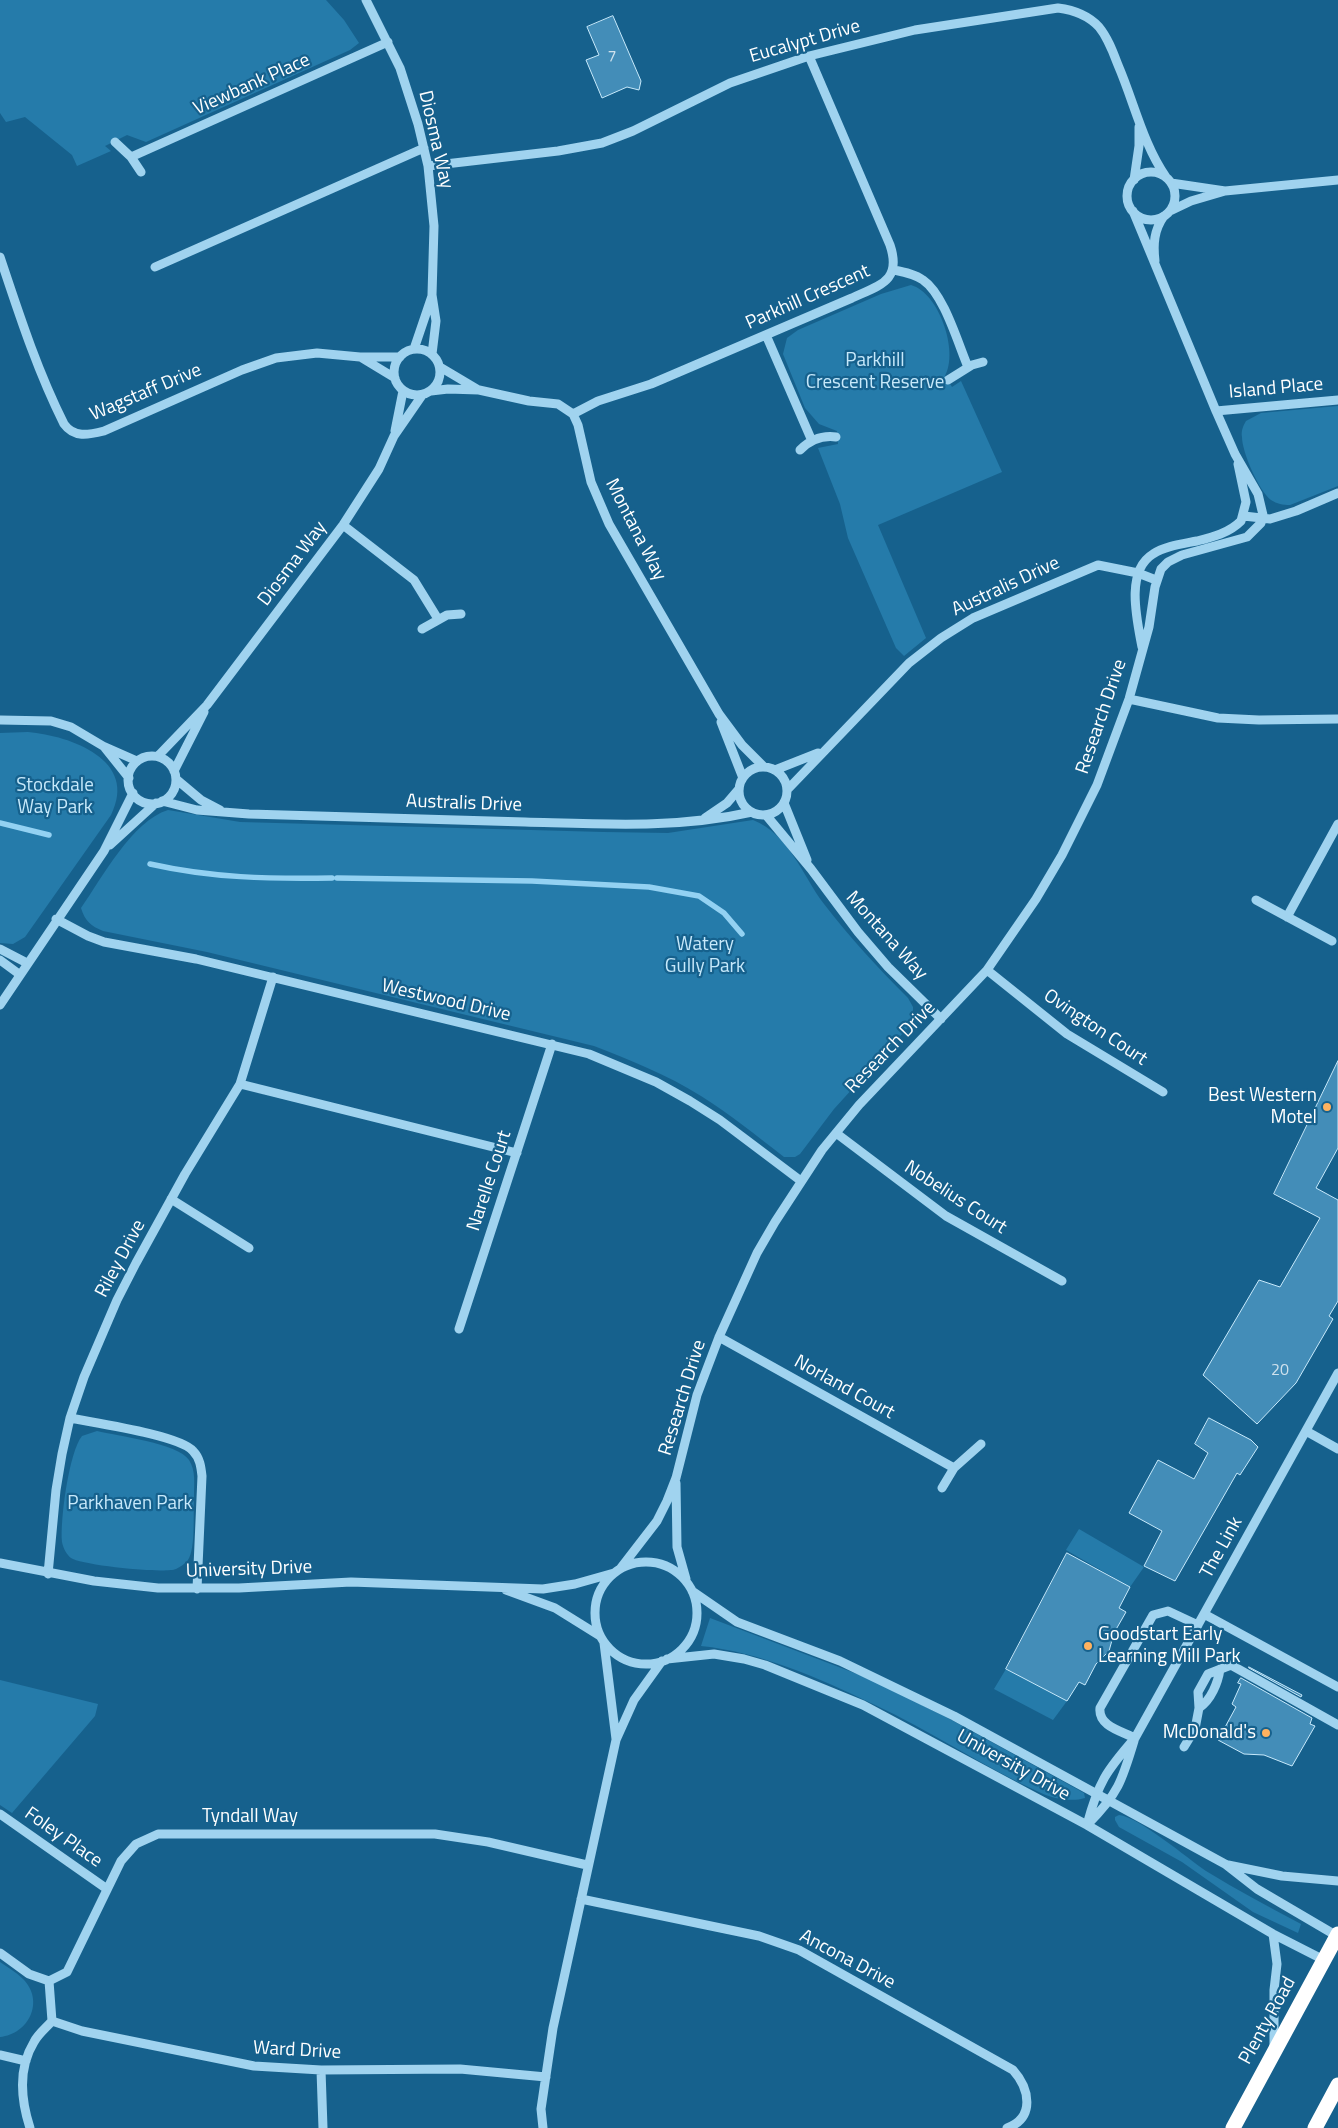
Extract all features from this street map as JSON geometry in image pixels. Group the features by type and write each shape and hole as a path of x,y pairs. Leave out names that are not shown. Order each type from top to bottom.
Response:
{"highway":[{"name":"Plenty Road","path":"1233,2128 1274,2051 1331,1962 1338,1935"},
{"path":"1315,2128 1338,2085"}],"street":[{"name":"Diosma Way","path":"366,0 388,42 411,99 428,166 434,226 432,295 436,321 432,354"},
{"name":"Eucalypt Drive","path":"428,166 566,150 602,143 633,131 730,82 809,56 923,28 1070,5 1090,19 1105,36 1154,160 1168,180"},
{"name":"Viewbank Place","path":"131,157 388,42"},
{"name":"Parkhill Crescent","path":"573,414 598,401 651,384 875,287 885,281 894,270 890,245 809,56"},
{"name":"Eucalypt Drive","path":"1134,180 1140,146 1139,119"},
{"path":"115,142 131,157 141,172"},
{"path":"155,267 424,148"},
{"path":"1226,191 1168,180 1160,174 1146,173 1134,180 1128,192 1129,206 1144,219 1158,219 1191,201 1226,191 1338,180"},
{"path":"1156,270 1153,244 1160,222 1175,197 1168,180"},
{"path":"1133,211 1216,411 1235,454 1262,504 1262,518 1256,531 1247,537 1175,558 1161,569 1156,580"},
{"name":"Wagstaff Drive","path":"0,257 30,350 61,419 73,433 92,434 104,432 242,370 276,358 317,353 360,357 400,357"},
{"path":"894,270 914,275 930,286 942,306 968,367"},
{"name":"Diosma Way","path":"414,349 432,295"},
{"path":"766,335 812,441"},
{"path":"479,390 440,367 432,354 422,349 414,349 400,357 395,367 395,378 403,391 413,395 479,390 529,401 558,404 573,414"},
{"name":"Wagstaff Drive","path":"360,357 395,378"},
{"path":"948,380 968,367 983,362"},
{"path":"427,393 439,380 440,367"},
{"name":"Diosma Way","path":"394,436 403,391"},
{"name":"Diosma Way","path":"158,756 207,705 343,525 371,482 394,436 427,393"},
{"name":"Island Place","path":"1216,411 1338,400"},
{"name":"Montana Way","path":"573,414 578,425 591,482 603,511 719,714 742,745 764,767"},
{"path":"800,450 822,436 836,436"},
{"path":"1138,573 1141,565 1153,553 1222,534 1236,526 1244,516 1245,492 1235,454"},
{"path":"1244,516 1270,518 1296,511 1338,493"},
{"path":"343,525 414,580 438,619"},
{"name":"Australis Drive","path":"788,789 822,750 852,724 922,651 973,618 1090,567 1106,565 1138,573 1156,580"},
{"name":"Research Drive","path":"1138,573 1136,584 1138,624 1142,647"},
{"name":"Research Drive","path":"617,1571 657,1521 676,1478 697,1395 718,1337 757,1252 801,1181 836,1133 881,1081 987,970 1036,899 1082,819 1112,750 1129,699 1149,627 1156,580"},
{"path":"422,629 448,615 461,614"},
{"path":"1129,699 1218,718 1259,720 1338,719"},
{"name":"Diosma Way","path":"175,775 207,705"},
{"name":"Montana Way","path":"719,714 743,778"},
{"path":"0,720 51,721 82,732 103,746 137,761"},
{"path":"103,746 129,778 133,793 143,801 159,802"},
{"name":"Australis Drive","path":"775,770 822,750"},
{"path":"104,851 171,793 175,775 169,763 158,756 147,756 137,761 129,778"},
{"path":"764,767 775,770 784,778 788,789 784,803 776,811 766,815 752,812 742,803 739,789 743,778 752,770 764,767"},
{"name":"Australis Drive","path":"175,775 201,800 225,812"},
{"name":"Australis Drive","path":"703,820 727,803 739,789"},
{"path":"0,1006 19,974 104,851 133,793"},
{"name":"Australis Drive","path":"159,802 197,810 225,812 602,824 662,825 752,812"},
{"name":"Montana Way","path":"784,803 811,870"},
{"name":"Montana Way","path":"766,815 811,870 833,902 882,960 941,1020"},
{"path":"1288,917 1338,824"},
{"path":"1256,900 1332,941"},
{"name":"Westwood Drive","path":"56,919 88,936 104,942 196,959 589,1054 622,1066 690,1101 720,1120 801,1181"},
{"path":"0,949 27,963"},
{"path":"0,960 19,974"},
{"name":"Ovington Court","path":"987,970 1067,1034 1163,1092"},
{"name":"Riley Drive","path":"48,1574 56,1490 70,1418 84,1377 117,1300 171,1199 240,1084 273,977"},
{"name":"Narelle Court","path":"459,1329 552,1044"},
{"path":"240,1084 516,1152"},
{"name":"Nobelius Court","path":"836,1133 946,1216 1062,1281"},
{"path":"171,1199 249,1248"},
{"name":"Norland Court","path":"718,1337 954,1468"},
{"name":"The Link","path":"1087,1825 1095,1794 1109,1768 1134,1738 1338,1374"},
{"path":"70,1418 177,1441 187,1445 197,1456 202,1476 197,1589"},
{"path":"1306,1431 1338,1449"},
{"path":"942,1488 954,1468 981,1444"},
{"name":"Research Drive","path":"676,1478 677,1547 690,1587"},
{"name":"University Drive","path":"0,1563 48,1574 126,1586 197,1589 351,1582 459,1584 501,1589 557,1587 617,1571"},
{"path":"638,1563 657,1563 679,1574 690,1587 697,1614 692,1636 677,1653 664,1660 650,1664 637,1663 613,1652 602,1639 596,1626 595,1607 602,1588 617,1571 638,1563"},
{"name":"University Drive","path":"690,1587 737,1622 840,1661 886,1681 954,1716 1225,1864 1257,1889 1338,1935"},
{"name":"University Drive","path":"501,1589 555,1608 602,1639"},
{"path":"1134,1738 1103,1723 1100,1708 1152,1615 1168,1611 1198,1625"},
{"path":"1204,1614 1338,1687"},
{"path":"602,1639 616,1740"},
{"name":"University Drive","path":"664,1660 693,1654 730,1656 765,1665 863,1705 1087,1825 1273,1934 1331,1962"},
{"path":"543,2128 541,2109 553,2028 582,1898 587,1864 616,1740 634,1700 664,1660"},
{"path":"1184,1747 1195,1729 1199,1708 1205,1704 1216,1683 1220,1669 1231,1666 1338,1725"},
{"name":"The Link","path":"1087,1825 1110,1802 1124,1776 1134,1738"},
{"name":"Foley Place","path":"0,1814 107,1889"},
{"name":"Tyndall Way","path":"49,1981 67,1972 121,1861 136,1844 158,1834 435,1834 488,1842 587,1864"},
{"name":"University Drive","path":"1225,1864 1282,1876 1338,1881"},
{"name":"Ancona Drive","path":"582,1898 759,1936 799,1950 1013,2070 1023,2080 1027,2092 1028,2110 1016,2125 1007,2128"},
{"path":"1273,1934 1277,1964 1274,1990 1274,2051"},
{"path":"0,1953 29,1974 49,1981 52,2021 34,2041 22,2080 26,2114 30,2128"},
{"name":"Ward Drive","path":"52,2021 82,2031 254,2066 321,2070 460,2068 546,2077"},
{"path":"0,2055 26,2062"},
{"path":"321,2070 323,2128"}],"green space":[{"path":"0,0 326,0 344,20 359,43 350,50 146,142 127,135 105,146 111,151 77,166 72,155 25,117 6,122 0,113"},
{"name":"Parkhill Crescent Reserve","path":"911,285 921,290 938,311 944,324 950,352 949,365 945,376 952,387 961,381 1002,472 878,525 926,638 904,656 896,648 848,538 840,504 818,448 838,444 837,431 819,424 805,408 783,354 787,338 798,330 881,294"},
{"path":"1338,406 1338,486 1290,505 1280,504 1271,500 1261,488 1245,452 1242,433 1246,421 1261,413"},
{"name":"Stockdale Way Park","path":"28,732 63,739 96,754 108,766 116,779 117,796 111,815 25,937 13,944 0,943 0,733"},
{"name":"Watery Gully Park","path":"168,810 240,822 603,832 668,833 753,820 765,826 785,845 834,917 908,998 913,1007 913,1022 834,1109 800,1154 795,1157 784,1157 733,1118 688,1088 649,1068 594,1046 207,952 103,931 95,927 84,916 81,908 130,838 155,816"},
{"name":"Parkhaven Park","path":"97,1431 173,1449 183,1454 189,1460 194,1478 193,1539 191,1554 188,1560 176,1569 123,1568 78,1561 71,1558 64,1549 62,1532 64,1503 73,1456 82,1436"},
{"path":"1079,1529 1144,1567 1130,1587 1066,1550"},
{"path":"710,1618 865,1677 946,1717 1084,1793 1085,1798 1063,1799 1041,1793 998,1772 894,1714 810,1676 767,1660 723,1649 701,1646"},
{"path":"1006,1669 1067,1701 1053,1720 994,1689"},
{"path":"0,1680 98,1704 95,1716 12,1813 0,1805"},
{"path":"1119,1815 1128,1817 1150,1830 1206,1871 1301,1924 1298,1933 1253,1912 1182,1862 1119,1827 1115,1817"},
{"path":"0,1962 20,1976 30,1988 33,2006 31,2015 19,2030 10,2035 0,2037"}],"building":[{"path":"613,16 641,81 639,90 627,87 602,98 586,60 599,55 587,27"},
{"path":"1338,1061 1338,1148 1316,1188 1338,1200 1338,1301 1329,1316 1333,1319 1296,1383 1257,1424 1203,1375 1259,1280 1280,1287 1320,1218 1274,1194"},
{"path":"1209,1418 1251,1440 1258,1447 1240,1475 1237,1473 1175,1581 1144,1566 1162,1531 1129,1513 1158,1460 1194,1479 1208,1453 1195,1444"},
{"path":"1067,1553 1130,1587 1119,1608 1126,1612 1114,1633 1109,1651 1096,1664 1085,1685 1079,1682 1067,1701 1006,1669"},
{"path":"1249,1668 1302,1695 1301,1697"},
{"name":"McDonald's","path":"1241,1678 1312,1718 1310,1724 1315,1726 1292,1766 1264,1755 1244,1754 1218,1740 1236,1707 1232,1704 1241,1684 1238,1683"}],"waterway":[{"path":"0,823 49,835"},
{"path":"150,864 173,869 241,877 332,878"},
{"path":"337,878 532,881 649,887 699,896 724,913 742,934"}],"place":[{"name":"Best Western Motel","path":"1327,1107"},
{"name":"Goodstart Early Learning Mill Park","path":"1088,1646"},
{"name":"McDonald's","path":"1266,1733"}]}
